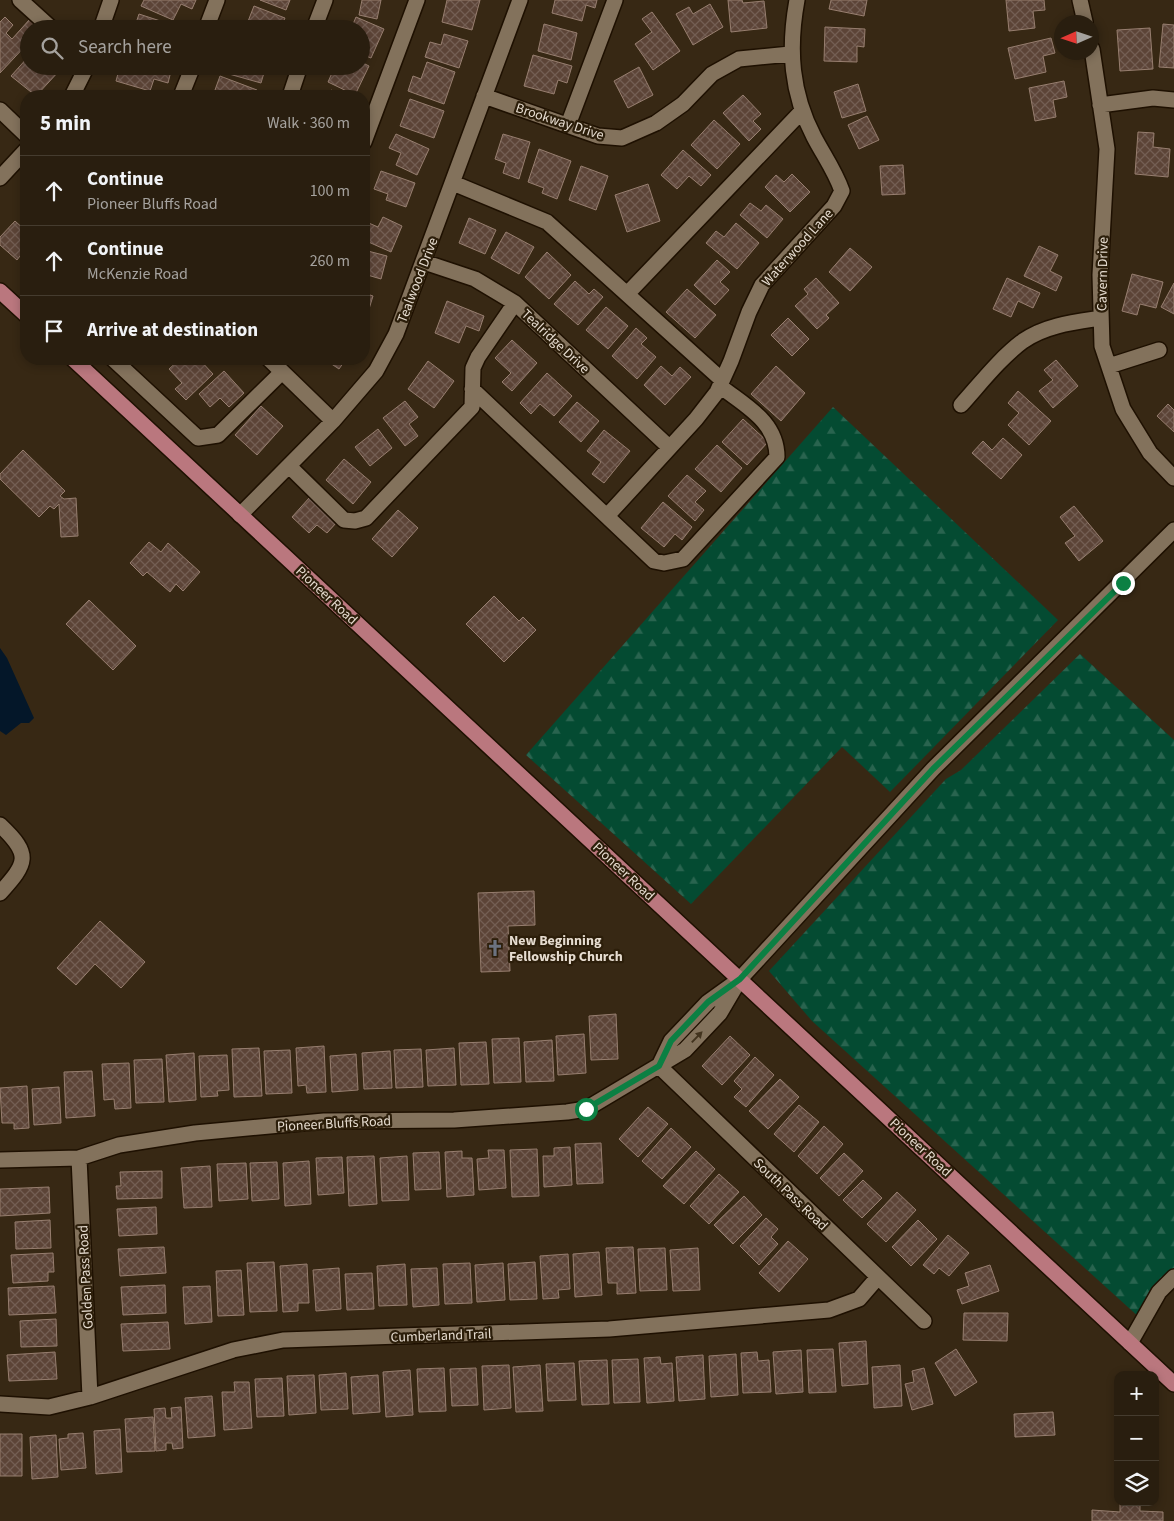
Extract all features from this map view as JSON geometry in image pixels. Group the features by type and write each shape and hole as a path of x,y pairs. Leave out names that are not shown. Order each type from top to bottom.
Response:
{"main road":[{"path":"0,291 20,309"},
{"name":"Pioneer Road","path":"82,365 240,515 1174,1384"}],"street":[{"path":"20,0 42,20"},
{"path":"104,20 111,0"},
{"path":"209,20 217,0"},
{"path":"317,20 325,0"},
{"path":"370,126 417,0"},
{"name":"Tealwood Drive","path":"240,515 333,421 376,371 396,334 424,262 520,0"},
{"path":"568,125 615,0"},
{"name":"Waterwood Lane","path":"607,516 696,419 721,383 748,312 762,285 834,206 842,192 835,172 814,137 802,111 790,54 797,0"},
{"path":"1080,0 1083,15"},
{"name":"Brookway Drive","path":"484,96 598,136 622,138 656,123 683,104 712,74 739,59 790,54"},
{"name":"Cavern Drive","path":"1094,60 1107,149 1100,275 1102,346 1124,409 1150,454 1174,478"},
{"path":"75,90 82,75"},
{"path":"183,90 189,75"},
{"path":"292,90 297,75"},
{"path":"1100,105 1153,98 1174,100"},
{"path":"0,110 20,129"},
{"path":"628,293 802,111"},
{"path":"0,178 20,156"},
{"path":"453,183 547,222 628,293 721,383 767,424 777,445 776,457 683,558 664,563 654,561 472,389"},
{"name":"Tealridge Drive","path":"424,262 475,279 515,303 669,447"},
{"path":"289,466 344,520 355,521 366,518 472,407 473,368 478,357 515,303"},
{"path":"961,405 1023,341 1043,331 1066,323 1101,318"},
{"path":"1109,366 1160,350"},
{"path":"119,365 198,438 218,435 282,372"},
{"path":"276,365 333,421"},
{"name":"Pioneer Bluffs Road","path":"0,1160 79,1158 119,1145 205,1132 324,1121 454,1120 567,1112 586,1109 599,1103 684,1050 720,1014 740,979 933,769 1123,583 1174,530"},
{"path":"0,825 18,843 22,858 20,871 0,893"},
{"name":"South Pass Road","path":"659,1066 924,1321"},
{"name":"Golden Pass Road","path":"79,1158 90,1397"},
{"name":"Cumberland Trail","path":"0,1404 49,1407 90,1397 233,1350 283,1340 609,1329 829,1310 859,1299 878,1276"},
{"path":"1130,1343 1159,1292 1174,1277"}],"green space":[{"path":"833,407 1058,620 890,792 842,747 691,904 526,755"},
{"path":"1080,654 1174,740 1174,1280 1140,1318 812,1021 769,971 946,779 961,770"}],"water":[{"path":"0,648 7,658 34,718 29,723 21,723 6,735 0,731"}],"building":[{"path":"144,0 196,0 192,9 181,4 173,20 141,6"},
{"path":"260,0 290,0 286,10"},
{"path":"362,0 381,0 377,19 359,15"},
{"path":"447,0 480,0 472,30 442,22"},
{"path":"555,0 597,0 595,8 586,5 582,21 552,13"},
{"path":"728,0 742,0 743,3 764,1 767,28 731,32"},
{"path":"831,0 867,0 864,16 829,9"},
{"path":"1006,0 1044,0 1045,10 1033,11 1035,28 1009,31"},
{"path":"710,4 723,27 693,45 676,14 689,7 693,14"},
{"path":"254,6 285,18 284,20 249,20"},
{"path":"652,12 680,51 653,70 635,44 652,32 642,19"},
{"path":"139,14 157,20 137,20"},
{"path":"5,17 13,25 6,33 12,39 20,30 20,52 0,73 0,22"},
{"path":"370,23 384,29 370,58"},
{"path":"544,24 577,33 571,60 538,51"},
{"path":"1163,24 1174,25 1174,68 1159,67"},
{"path":"825,27 865,29 864,47 857,46 857,62 824,61"},
{"path":"1150,28 1153,69 1120,71 1117,30"},
{"path":"444,34 468,41 459,68 425,57 430,42 441,45"},
{"path":"1051,38 1054,53 1043,56 1046,72 1015,79 1008,48"},
{"path":"533,55 572,66 567,83 558,80 554,94 524,86"},
{"path":"427,62 455,72 444,104 408,91 413,76 421,79"},
{"path":"20,66 20,75 55,75 42,90 28,90 11,76"},
{"path":"639,67 653,95 628,108 614,81"},
{"path":"118,75 170,75 168,83 154,79 150,90 116,81"},
{"path":"233,75 263,75 261,83"},
{"path":"331,75 365,75 357,90 345,90 328,82"},
{"path":"220,76 257,90 215,90"},
{"path":"1064,81 1067,97 1053,100 1056,117 1035,121 1029,88"},
{"path":"858,84 866,111 842,118 834,92"},
{"path":"743,95 761,114 753,121 761,129 749,141 723,113"},
{"path":"410,99 444,111 434,138 400,126"},
{"path":"867,116 879,140 859,149 848,125"},
{"path":"714,120 740,144 717,169 691,145"},
{"path":"1138,132 1154,133 1153,147 1170,149 1168,177 1135,174"},
{"path":"396,134 429,149 417,175 396,165 401,153 389,148"},
{"path":"503,134 530,142 519,179 503,173 506,163 495,159"},
{"path":"539,149 571,161 557,199 542,193 544,188 528,182"},
{"path":"683,150 711,175 701,186 689,176 677,189 661,175"},
{"path":"903,165 905,194 882,195 880,166"},
{"path":"581,166 608,176 596,210 569,200"},
{"path":"381,171 415,183 406,207 386,200 388,194 374,189"},
{"path":"792,174 810,192 790,212 765,187 776,175 784,182"},
{"path":"648,184 660,221 627,232 615,195"},
{"path":"750,203 761,211 766,205 783,219 767,238 740,215"},
{"path":"383,217 402,226 391,252 370,243 370,224 378,227"},
{"path":"469,218 496,230 485,254 459,243"},
{"path":"15,221 20,226 20,256 17,260 0,245 0,237"},
{"path":"736,223 759,243 737,269 706,243 716,231 724,237"},
{"path":"506,232 534,247 519,274 491,258"},
{"path":"1039,246 1058,255 1050,271 1062,277 1056,291 1024,276"},
{"path":"850,248 872,267 850,291 829,272"},
{"path":"370,252 387,256 381,279 370,276"},
{"path":"547,252 571,275 549,299 525,277"},
{"path":"717,260 730,272 720,282 729,290 715,305 694,285"},
{"path":"1132,274 1163,282 1156,308 1140,304 1137,315 1122,311"},
{"path":"816,278 839,303 826,315 829,318 817,329 795,306 808,294 804,289"},
{"path":"1007,278 1040,293 1033,308 1018,301 1011,317 993,309"},
{"path":"575,281 589,294 594,289 603,297 578,325 554,304"},
{"path":"1174,283 1174,314 1161,307"},
{"path":"687,289 716,315 695,338 666,312"},
{"path":"370,295 373,296 370,306"},
{"path":"447,301 484,316 479,331 466,326 459,343 435,333"},
{"path":"606,307 628,326 608,349 586,330"},
{"path":"788,318 809,339 792,356 771,335"},
{"path":"636,328 647,338 641,344 656,357 637,379 612,356"},
{"path":"512,340 537,363 512,391 502,382 511,373 495,358"},
{"path":"1056,360 1078,386 1053,408 1039,391 1053,380 1044,370"},
{"path":"428,361 454,381 434,408 408,389"},
{"path":"173,365 205,365 213,374 186,400 175,389 182,383 169,369"},
{"path":"333,365 342,365 339,369"},
{"path":"661,366 672,376 680,367 691,377 665,405 644,385"},
{"path":"776,366 805,393 781,421 751,394"},
{"path":"224,371 244,393 229,407 220,398 210,407 199,394"},
{"path":"547,373 572,396 554,416 540,404 531,414 520,403"},
{"path":"1018,391 1051,421 1029,445 1008,425 1019,413 1008,403"},
{"path":"405,401 418,417 409,424 418,436 405,446 383,418"},
{"path":"577,402 599,421 581,442 559,422"},
{"path":"1168,404 1174,410 1174,432 1157,416"},
{"path":"261,406 283,426 257,455 235,435"},
{"path":"743,419 768,442 747,465 722,442"},
{"path":"378,429 392,448 370,466 355,447"},
{"path":"604,430 630,451 604,483 592,474 601,462 587,451"},
{"path":"1003,438 1022,455 1001,479 972,453 983,441 992,450"},
{"path":"717,445 742,468 721,492 695,469"},
{"path":"23,450 65,491 60,496 64,499 76,498 78,536 61,537 59,504 54,509 50,506 39,517 0,479 0,474"},
{"path":"344,459 371,482 353,504 326,480"},
{"path":"687,475 706,491 695,502 704,510 695,521 668,496"},
{"path":"310,497 337,522 327,533 317,525 309,533 292,517"},
{"path":"663,502 692,527 682,540 675,534 664,547 641,528"},
{"path":"1074,506 1103,541 1079,561 1065,543 1075,536 1060,517"},
{"path":"398,510 418,528 392,557 372,539"},
{"path":"149,542 161,552 168,543 200,572 183,591 176,584 170,592 147,572 143,576 130,563"},
{"path":"494,596 519,621 523,617 536,630 504,662 466,624"},
{"path":"89,600 136,646 113,670 66,624"},
{"name":"New Beginning Fellowship Church","path":"534,891 535,925 508,926 510,971 481,972 478,893"},
{"path":"100,921 145,962 121,988 95,964 76,985 57,968"},
{"path":"616,1014 618,1059 591,1060 589,1016"},
{"path":"584,1034 586,1073 558,1075 556,1036"},
{"path":"730,1036 750,1055 722,1085 702,1066"},
{"path":"519,1038 521,1082 494,1083 492,1039"},
{"path":"552,1040 554,1081 526,1082 524,1042"},
{"path":"486,1042 489,1084 461,1085 459,1043"},
{"path":"324,1046 326,1092 307,1093 306,1085 298,1086 296,1048"},
{"path":"259,1048 262,1096 234,1097 232,1049"},
{"path":"454,1048 456,1085 428,1086 426,1050"},
{"path":"421,1049 423,1087 396,1088 394,1050"},
{"path":"290,1050 292,1093 266,1094 264,1051"},
{"path":"390,1051 392,1088 364,1089 362,1053"},
{"path":"194,1053 196,1100 169,1102 166,1055"},
{"path":"356,1054 358,1090 332,1092 330,1056"},
{"path":"227,1055 229,1090 217,1091 218,1096 201,1097 199,1056"},
{"path":"755,1057 774,1075 746,1107 734,1097 742,1089 734,1081"},
{"path":"162,1059 164,1102 136,1103 134,1060"},
{"path":"129,1063 131,1108 115,1109 114,1099 104,1100 102,1064"},
{"path":"92,1071 95,1116 66,1118 64,1072"},
{"path":"780,1079 799,1097 768,1129 749,1111"},
{"path":"27,1086 29,1128 14,1129 14,1123 2,1123 0,1088"},
{"path":"59,1087 61,1123 34,1125 32,1089"},
{"path":"799,1105 819,1122 794,1152 774,1134"},
{"path":"648,1107 668,1124 638,1157 619,1139"},
{"path":"824,1126 843,1144 817,1174 798,1156"},
{"path":"671,1128 691,1147 662,1179 642,1161"},
{"path":"601,1143 603,1183 577,1184 575,1144"},
{"path":"570,1147 572,1185 544,1187 543,1156 554,1156 554,1148"},
{"path":"537,1149 539,1196 512,1197 510,1150"},
{"path":"488,1150 504,1150 506,1188 479,1190 477,1159 489,1158"},
{"path":"462,1151 462,1158 472,1158 474,1195 447,1197 445,1152"},
{"path":"696,1151 715,1169 684,1204 663,1186"},
{"path":"439,1152 441,1189 415,1190 413,1153"},
{"path":"844,1153 863,1171 839,1196 820,1178"},
{"path":"374,1156 377,1204 349,1206 347,1157"},
{"path":"407,1156 409,1200 382,1201 380,1158"},
{"path":"342,1157 344,1193 318,1195 316,1158"},
{"path":"309,1161 311,1204 285,1206 283,1163"},
{"path":"277,1162 279,1199 252,1201 250,1163"},
{"path":"246,1163 248,1199 219,1201 217,1164"},
{"path":"210,1166 212,1207 184,1208 181,1168"},
{"path":"162,1171 162,1198 117,1199 116,1186 121,1186 120,1172"},
{"path":"719,1174 739,1192 709,1224 690,1206"},
{"path":"863,1180 882,1198 862,1218 843,1200"},
{"path":"49,1187 50,1213 0,1216 0,1189"},
{"path":"897,1192 916,1210 886,1242 867,1224"},
{"path":"744,1196 762,1215 733,1244 714,1225"},
{"path":"156,1207 157,1234 119,1236 117,1209"},
{"path":"766,1218 778,1229 771,1237 778,1244 759,1265 740,1246"},
{"path":"50,1220 51,1248 16,1249 15,1222"},
{"path":"918,1220 937,1239 911,1266 892,1247"},
{"path":"948,1235 969,1253 949,1276 939,1268 934,1274 923,1265"},
{"path":"788,1241 808,1259 779,1292 759,1273"},
{"path":"164,1247 166,1273 120,1276 118,1249"},
{"path":"633,1247 636,1293 617,1294 617,1283 608,1283 606,1248"},
{"path":"665,1248 667,1290 640,1291 638,1249"},
{"path":"698,1248 700,1290 673,1291 670,1250"},
{"path":"599,1252 602,1295 575,1297 573,1254"},
{"path":"53,1253 54,1272 48,1272 48,1281 13,1283 11,1255"},
{"path":"568,1254 570,1289 558,1290 559,1298 543,1299 540,1256"},
{"path":"274,1262 277,1311 250,1312 247,1263"},
{"path":"535,1262 537,1299 510,1300 508,1264"},
{"path":"470,1263 472,1303 445,1304 443,1264"},
{"path":"503,1263 505,1300 477,1302 475,1265"},
{"path":"307,1264 309,1303 298,1303 298,1311 283,1312 280,1266"},
{"path":"405,1264 407,1305 379,1306 377,1266"},
{"path":"990,1265 999,1291 962,1304 957,1290 969,1286 965,1273"},
{"path":"339,1268 341,1309 316,1311 313,1270"},
{"path":"437,1268 439,1305 413,1307 411,1269"},
{"path":"241,1270 244,1315 218,1316 216,1271"},
{"path":"372,1273 374,1309 347,1310 345,1274"},
{"path":"165,1285 166,1313 123,1315 121,1287"},
{"path":"54,1286 56,1313 9,1315 8,1288"},
{"path":"210,1286 212,1322 185,1324 183,1287"},
{"path":"964,1313 1008,1313 1007,1341 963,1340"},
{"path":"56,1319 57,1346 21,1347 20,1321"},
{"path":"168,1322 170,1349 123,1351 121,1324"},
{"path":"866,1341 868,1384 842,1386 839,1343"},
{"path":"833,1349 836,1392 809,1393 807,1350"},
{"path":"956,1349 977,1382 955,1396 935,1363"},
{"path":"801,1350 803,1392 776,1394 773,1352"},
{"path":"55,1352 57,1379 9,1381 7,1355"},
{"path":"757,1352 758,1361 769,1360 771,1392 743,1393 741,1353"},
{"path":"736,1354 738,1395 711,1397 709,1356"},
{"path":"703,1355 705,1399 679,1401 676,1357"},
{"path":"660,1357 661,1364 672,1363 674,1401 647,1403 644,1358"},
{"path":"638,1359 640,1402 614,1403 612,1360"},
{"path":"607,1360 609,1404 582,1405 579,1361"},
{"path":"574,1363 576,1400 548,1401 546,1364"},
{"path":"509,1365 511,1408 484,1410 482,1366"},
{"path":"540,1365 543,1411 516,1412 513,1367"},
{"path":"900,1365 902,1406 874,1408 872,1367"},
{"path":"444,1368 446,1411 419,1412 417,1369"},
{"path":"476,1368 478,1405 452,1406 450,1369"},
{"path":"924,1368 933,1404 912,1410 905,1384 914,1382 912,1371"},
{"path":"410,1370 413,1415 386,1417 383,1372"},
{"path":"346,1373 348,1409 321,1410 319,1375"},
{"path":"314,1375 316,1413 289,1415 287,1376"},
{"path":"378,1375 380,1412 353,1414 351,1377"},
{"path":"282,1378 284,1416 257,1417 255,1379"},
{"path":"234,1382 249,1382 252,1428 224,1430 222,1392 235,1392"},
{"path":"212,1396 215,1436 188,1438 185,1398"},
{"path":"181,1407 183,1448 173,1449 172,1443 166,1443 166,1450 156,1451 154,1409 165,1408 166,1418 172,1418 171,1408"},
{"path":"1053,1412 1055,1435 1015,1437 1014,1414"},
{"path":"153,1417 155,1451 127,1452 125,1419"},
{"path":"120,1429 122,1472 96,1474 94,1431"},
{"path":"83,1433 86,1468 61,1470 59,1439 68,1438 68,1434"},
{"path":"0,1434 22,1434 22,1476 0,1476"},
{"path":"56,1435 58,1477 32,1479 30,1437"},
{"path":"1120,1506 1140,1506 1140,1511 1163,1512 1163,1521 1092,1521 1092,1510 1120,1512"}],"place":[{"name":"New Beginning Fellowship Church","path":"495,948"}],"route":[{"path":"586,1109 659,1066 671,1041 708,1002 740,979 933,769 1123,583"}]}
